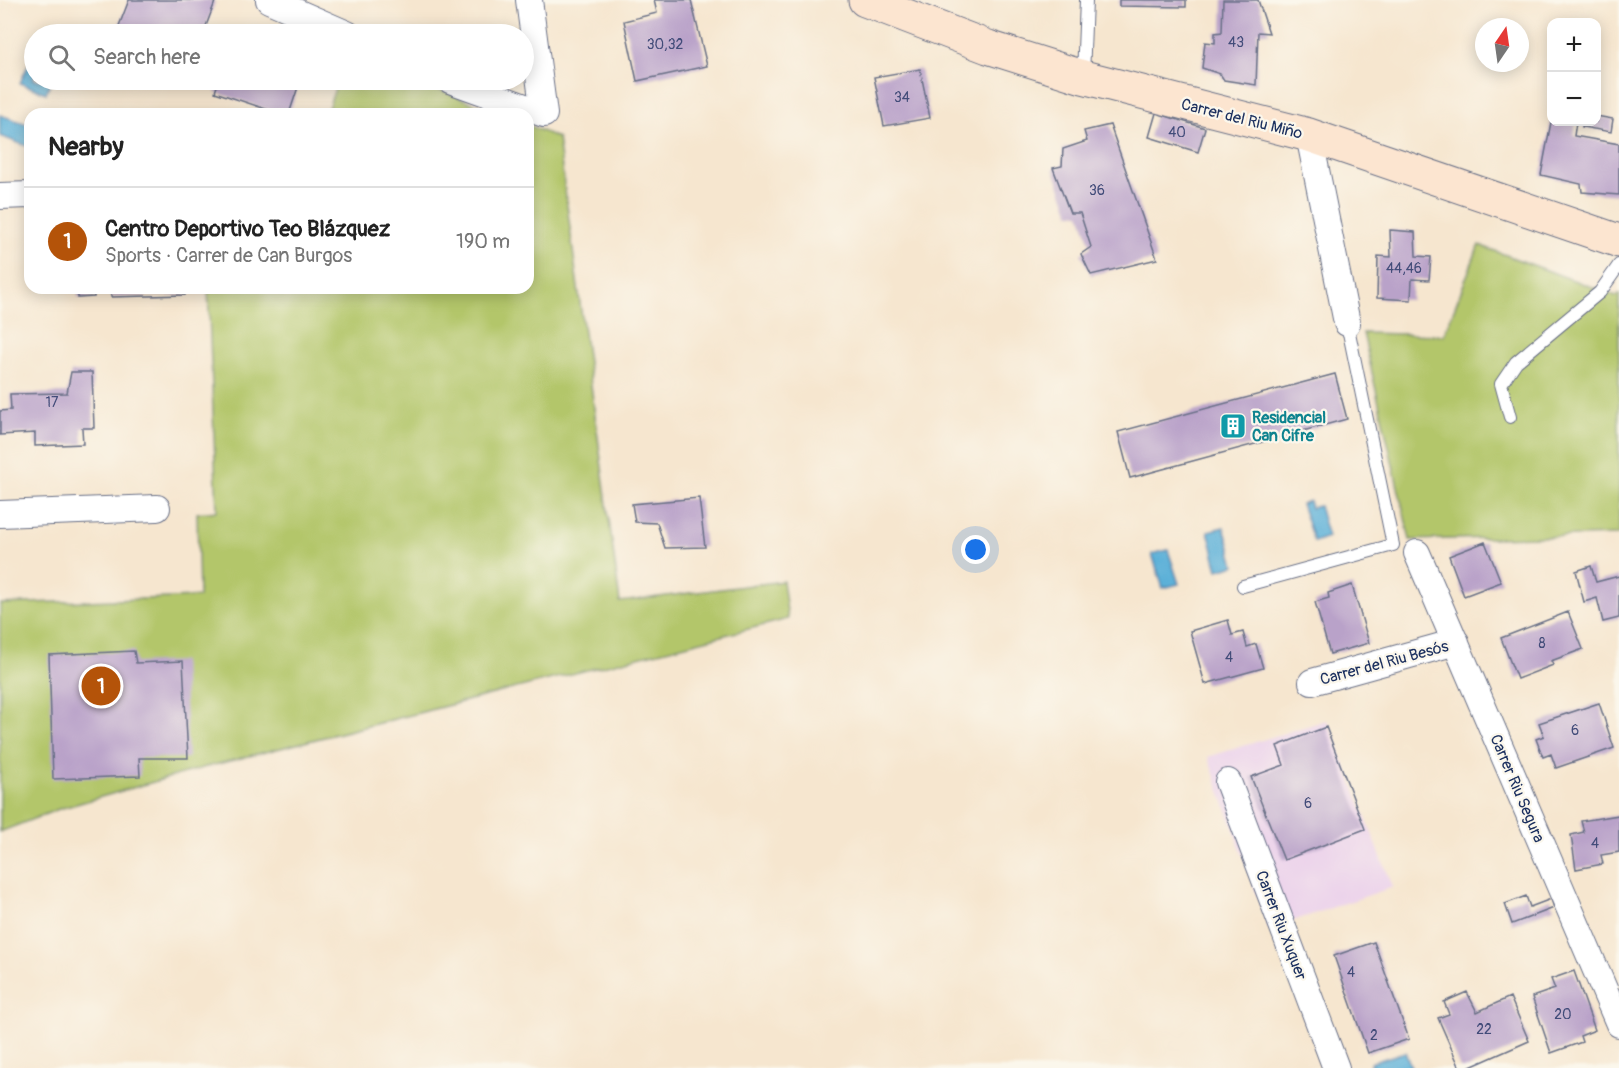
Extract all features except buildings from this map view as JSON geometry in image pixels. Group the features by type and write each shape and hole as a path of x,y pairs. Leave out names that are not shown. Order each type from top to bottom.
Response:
{"street":[{"path":"269,0 324,24"},
{"path":"530,0 533,24"},
{"name":"Carrer del Riu Miño","path":"865,0 988,47 1083,77 1310,135 1619,241"},
{"path":"534,33 544,114 534,110"},
{"path":"478,90 527,108"},
{"path":"1310,135 1347,323"},
{"path":"0,196 24,195"},
{"path":"0,514 157,508"},
{"name":"Carrer Riu Segura","path":"1418,553 1619,1024"},
{"name":"Carrer del Riu Besós","path":"1312,682 1456,642"},
{"name":"Carrer Riu Xuquer","path":"1228,782 1336,1068"}],"lane":[{"path":"1083,77 1086,0"},
{"path":"1510,417 1501,384 1516,362 1599,292 1619,265"},
{"path":"1244,585 1393,545 1347,323"}],"shaded area":[{"path":"1327,720 1393,887 1269,929 1208,757"}],"green space":[{"path":"334,90 440,90 485,108 328,108"},
{"path":"534,128 558,138 620,602 783,581 788,619 206,767 59,809 0,832 0,604 199,597 197,513 217,511 208,294 534,294"},
{"path":"1479,245 1616,296 1619,294 1619,535 1410,540 1363,333 1444,335"}],"water":[{"path":"0,115 24,123 24,145 0,136"},
{"path":"1309,501 1311,508 1319,506 1328,537 1314,542 1301,504"},
{"path":"1224,527 1235,565 1218,570 1208,531"},
{"path":"1168,550 1179,584 1163,588 1152,554"},
{"path":"1405,1052 1411,1067 1371,1068 1370,1063"}],"place":[{"name":"Residencial Can Cifre","path":"1233,426"},
{"name":"Centro Deportivo Teo Blázquez","path":"101,686"}]}
